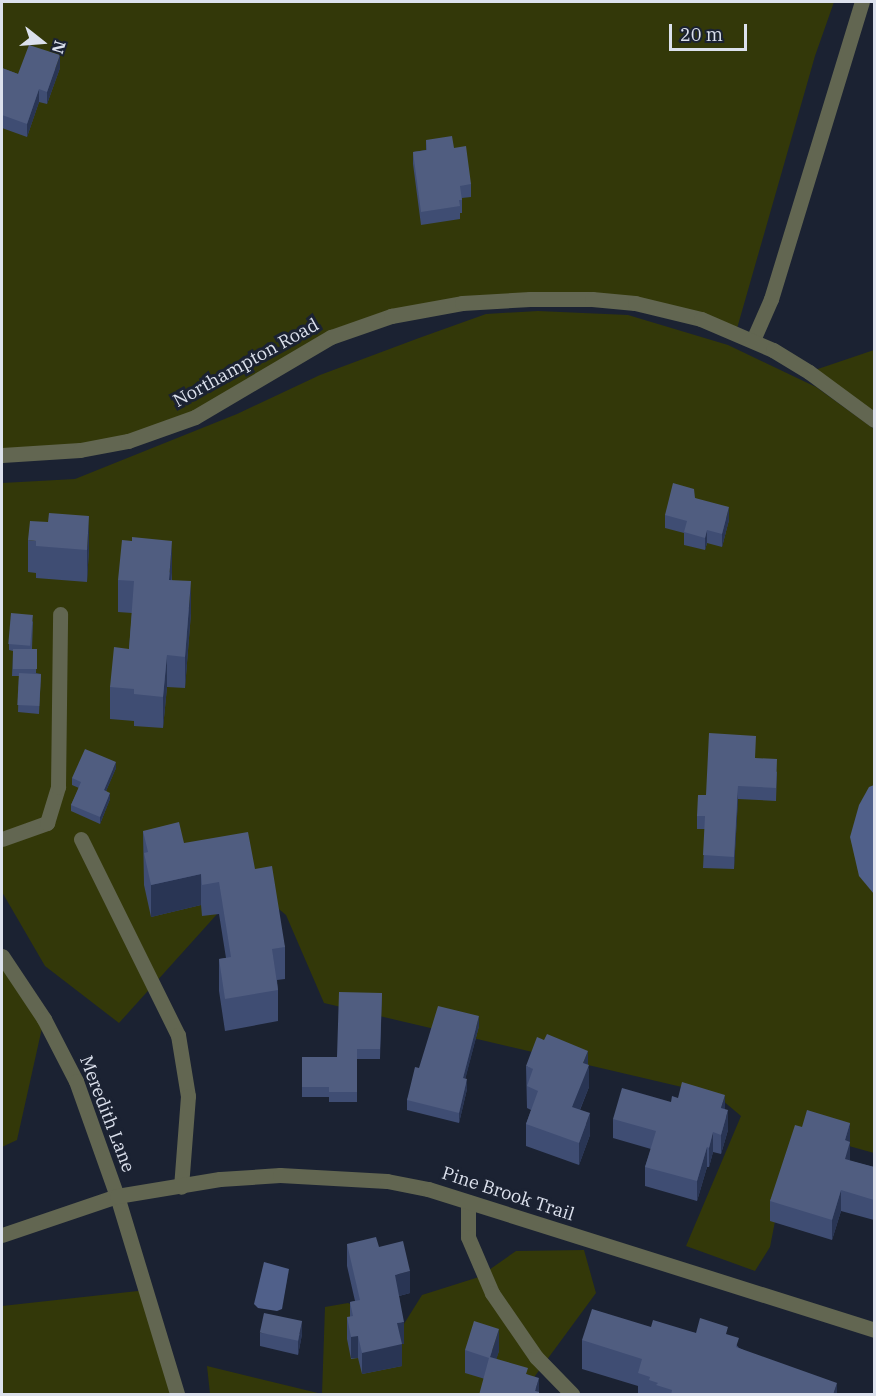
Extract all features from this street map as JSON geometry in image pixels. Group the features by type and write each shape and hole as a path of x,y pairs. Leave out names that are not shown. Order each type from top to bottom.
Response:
{"street":[{"path":"753,340 771,299 862,2"},
{"name":"Northampton Road","path":"2,455 80,450 128,441 195,417 331,337 390,316 435,306 530,298 592,299 635,303 701,319 753,340 809,372 874,420"},
{"path":"2,839 47,823 58,787 60,614"},
{"path":"81,839 178,1035 188,1096 181,1187"},
{"name":"Meredith Lane","path":"2,956 44,1019 76,1080 117,1196 177,1395"},
{"name":"Pine Brook Trail","path":"117,1196 220,1179 292,1176 387,1181 428,1189 874,1330"},
{"name":"Meredith Lane","path":"2,1235 117,1196"},
{"path":"468,1202 468,1237 492,1293 536,1357 572,1395"}],"green space":[{"path":"2,2 834,2 815,56 736,332 635,303 435,306 331,337 195,417 128,441 2,455"},
{"path":"538,311 628,315 728,345 816,387 874,429 874,1153 813,1136 785,1170 770,1247 755,1271 686,1246 741,1116 716,1095 324,1003 286,915 246,882 119,1023 45,966 2,892 2,483 75,479 237,414 320,375 419,338 486,314"},
{"path":"874,350 874,420 809,372"},
{"path":"2,956 44,1019 17,1140 2,1147"},
{"path":"584,1250 596,1293 535,1376 535,1394 322,1394 325,1307 348,1303 402,1327 422,1295 479,1277 516,1251"},
{"path":"147,1290 177,1394 2,1394 2,1306"},
{"path":"207,1366 322,1394 210,1394"}],"water":[{"path":"874,785 874,894 859,876 850,837 859,805 869,787"},
{"path":"264,1262 289,1269 282,1309 277,1311 258,1308 254,1304"}],"building":[{"path":"29,45 60,55 47,92 39,89 27,124 2,115 2,68 18,74"},
{"path":"452,136 454,148 466,146 471,184 460,186 462,200 459,200 460,206 421,212 413,152 427,150 426,140"},
{"path":"673,483 694,489 695,498 729,507 722,534 707,530 705,538 684,532 687,521 665,515"},
{"path":"49,513 89,516 87,550 36,546 36,541 28,540 30,521 48,522"},
{"path":"132,537 172,541 169,580 191,581 185,657 167,655 163,697 134,694 134,689 110,687 114,647 129,649 134,581 118,580 122,540 132,541"},
{"path":"11,613 33,615 30,646 8,644"},
{"path":"13,649 37,649 37,669 13,669"},
{"path":"19,673 41,674 39,706 17,705"},
{"path":"709,733 756,736 755,758 777,759 776,788 738,786 734,857 703,855 705,816 697,816 698,795 706,795"},
{"path":"85,749 116,762 104,790 110,793 100,817 71,805 81,782 72,778"},
{"path":"179,822 184,843 248,832 255,869 272,866 285,947 272,949 278,990 225,999 219,959 231,957 219,882 202,885 201,874 151,885 144,853 148,852 143,831"},
{"path":"339,992 382,993 380,1049 357,1049 357,1092 329,1092 329,1087 302,1087 302,1057 337,1057"},
{"path":"438,1006 479,1016 463,1078 467,1079 459,1113 407,1100 415,1067 419,1068"},
{"path":"547,1034 588,1051 583,1063 589,1065 572,1107 590,1113 579,1143 526,1124 538,1091 527,1086 533,1069 526,1066 537,1037 544,1040"},
{"path":"682,1082 725,1095 721,1108 728,1110 721,1135 713,1132 697,1181 645,1167 656,1131 613,1119 622,1088 671,1102 672,1096 678,1098"},
{"path":"807,1110 850,1123 845,1140 850,1142 845,1159 874,1167 874,1200 841,1190 832,1220 770,1201 795,1125 802,1127"},
{"path":"376,1237 379,1247 403,1241 410,1271 395,1275 404,1322 397,1323 402,1344 362,1353 358,1336 351,1337 347,1317 353,1316 350,1302 360,1300 347,1244"},
{"path":"592,1309 651,1327 653,1320 696,1333 700,1318 728,1327 726,1334 739,1338 736,1347 837,1383 833,1395 671,1395 672,1390 656,1385 658,1383 649,1380 650,1377 638,1373 642,1359 582,1340"},
{"path":"264,1313 302,1321 298,1341 260,1333"},
{"path":"474,1321 499,1329 490,1357 528,1368 526,1374 539,1378 535,1391 539,1392 539,1395 479,1395 489,1358 465,1350"}]}
